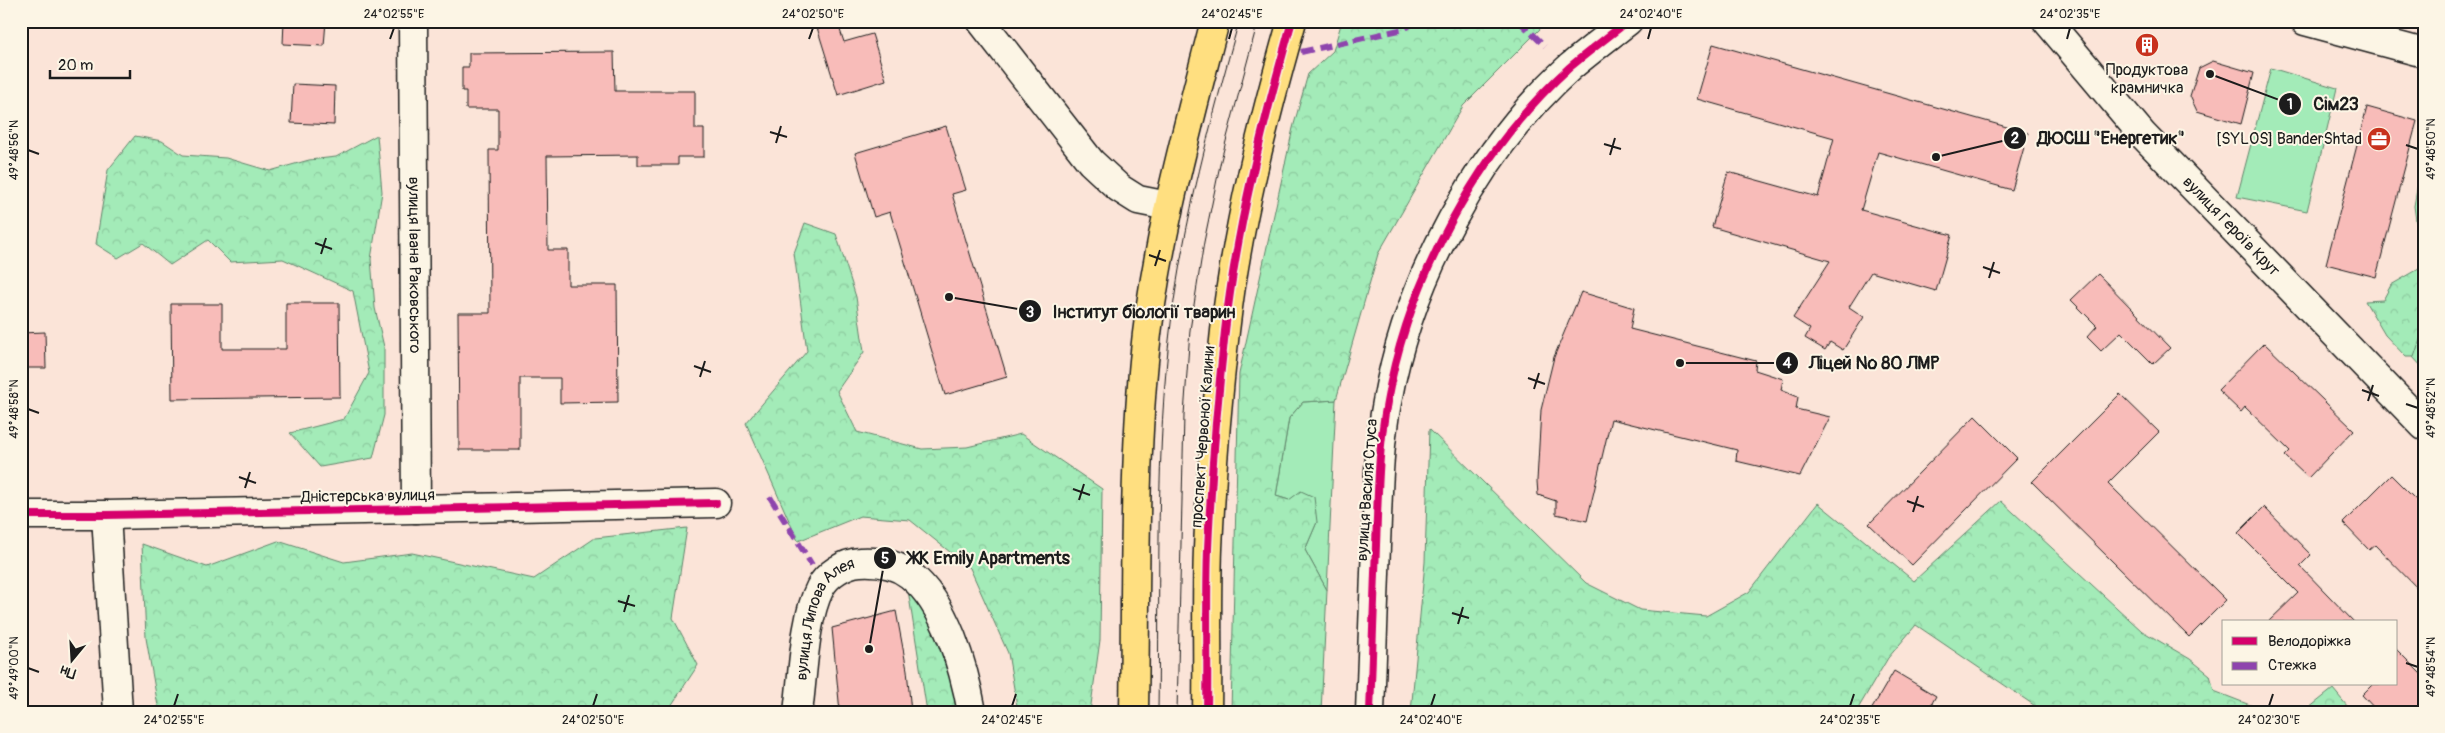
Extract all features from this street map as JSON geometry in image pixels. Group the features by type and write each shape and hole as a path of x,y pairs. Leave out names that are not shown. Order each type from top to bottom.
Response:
{"main road":[{"path":"1134,712 1135,549 1139,433 1144,360 1159,250 1168,206 1215,21"},
{"name":"проспект Червоної Калини","path":"1207,712 1208,550 1217,406 1225,329 1238,241 1255,162 1292,21"}],"street":[{"name":"вулиця Івана Раковського","path":"413,21 416,509"},
{"path":"981,21 1091,162 1118,188 1138,200 1168,206"},
{"name":"вулиця Василя Стуса","path":"1370,712 1378,494 1385,414 1396,354 1408,318 1442,242 1467,195 1497,150 1532,107 1570,68 1628,21"},
{"name":"вулиця Героїв Крут","path":"2047,21 2142,134 2424,426"},
{"path":"2305,21 2424,54"},
{"name":"Дністерська вулиця","path":"21,515 716,503"},
{"path":"106,515 118,712"},
{"name":"вулиця Липова Алея","path":"798,712 810,616 821,586 838,569 855,562 878,561 894,566 910,575 931,598 949,632 966,684 972,712"}],"green space":[{"path":"1342,21 1548,21 1463,106 1378,254 1336,400 1303,402 1289,418 1276,496 1289,500 1301,491 1314,497 1317,522 1305,550 1327,590 1321,712 1231,712 1239,374 1293,128 1308,74 1333,51"},
{"path":"2271,68 2337,88 2307,211 2237,197"},
{"path":"377,135 382,192 371,259 375,308 384,347 384,415 373,458 320,467 290,433 344,419 369,373 353,291 283,259 230,262 208,240 170,265 143,243 118,258 96,244 108,170 135,136 162,141 183,155 226,158 270,171 309,160 336,157"},
{"path":"2424,150 2424,254 2420,249 2414,206"},
{"path":"805,223 836,234 856,297 864,352 837,391 857,432 922,449 967,447 1021,434 1102,489 1100,640 1090,712 1018,712 1008,653 970,568 910,520 860,516 798,541 746,423 807,351 794,253"},
{"path":"2424,266 2424,328 2414,357 2406,357 2385,335 2365,301 2383,300 2391,285"},
{"path":"2424,329 2424,369 2398,341"},
{"path":"1336,400 1327,590 1305,550 1317,522 1289,500 1276,496 1289,418 1303,402"},
{"path":"1429,429 1586,583 1640,610 1706,616 1749,592 1818,503 1914,581 2001,501 2142,631 2190,659 2210,675 2214,691 2268,712 2044,712 1916,625 1888,658 1856,712 1411,712 1425,562"},
{"path":"687,528 673,618 698,665 667,712 159,712 146,638 142,544 207,567 278,541 344,562 412,553 534,579 595,538"},
{"path":"906,577 920,590 967,712 927,712"},
{"path":"2333,689 2352,712 2304,712"}],"building":[{"path":"284,21 326,21 324,46 283,44"},
{"path":"815,21 837,21 844,42 872,34 886,80 838,95"},
{"path":"1713,44 2028,133 2012,190 1878,152 1861,210 1952,235 1936,291 1871,272 1849,307 1864,317 1843,350 1830,342 1825,350 1805,338 1810,329 1793,318 1830,261 1712,227 1728,172 1818,197 1834,138 1697,99"},
{"path":"614,52 615,91 695,91 695,129 704,129 704,157 678,157 678,165 638,165 638,155 547,156 548,250 568,250 568,285 617,285 618,402 560,403 560,378 520,378 520,450 459,450 458,313 490,313 489,150 498,150 498,109 466,109 466,91 462,91 462,67 469,67 469,53"},
{"path":"2213,61 2254,73 2241,124 2197,111 2190,96 2199,68"},
{"path":"293,84 335,86 334,125 291,123"},
{"path":"2367,107 2417,121 2376,277 2326,264"},
{"path":"946,126 966,190 952,194 1007,377 945,395 890,212 874,217 855,153"},
{"path":"2098,274 2170,348 2153,364 2121,332 2101,351 2087,337 2097,326 2071,300"},
{"path":"1581,292 1634,308 1630,329 1756,361 1755,370 1783,379 1781,390 1798,397 1796,409 1830,417 1800,476 1736,461 1737,450 1611,419 1587,521 1556,514 1556,501 1538,495 1541,410 1554,357"},
{"path":"286,303 339,303 340,397 172,399 171,304 222,304 222,349 286,349"},
{"path":"45,332 46,368 21,368 21,333"},
{"path":"2264,343 2354,430 2308,478 2285,456 2290,451 2245,407 2241,412 2218,390"},
{"path":"2120,394 2159,432 2108,483 2226,600 2189,637 2032,482"},
{"path":"1975,416 2017,458 1912,565 1869,524"},
{"path":"2391,475 2424,508 2424,595 2375,545 2369,550 2343,523"},
{"path":"2264,507 2311,555 2300,566 2352,620 2270,620 2298,593 2238,533"},
{"path":"896,611 907,670 911,712 840,712 832,628"},
{"path":"2398,651 2424,677 2424,712 2378,712 2362,695 2371,686 2398,686"},
{"path":"1894,671 1936,696 1927,712 1870,712"}],"tram line":[{"path":"1158,712 1160,468 1162,420 1171,323 1191,209 1239,21"},
{"path":"1177,712 1184,415 1190,330 1204,242 1221,160 1258,21"}],"marked path":[{"path":"1301,52 1404,29 1416,21"},
{"path":"1519,21 1545,46"},
{"path":"770,497 812,565"}],"cycle path":[{"path":"1207,712 1209,522 1225,331 1236,253 1252,175 1292,21"},
{"path":"1370,712 1380,456 1387,402 1397,356 1412,310 1430,265 1452,220 1477,178 1506,137 1537,100 1570,67 1628,21"},
{"path":"21,515 716,503"}],"place":[{"name":"Продуктова крамничка","path":"2147,45"},
{"name":"Сім23","path":"2210,74"},
{"name":"[SYLOS] BanderShtad","path":"2379,139"},
{"name":"ДЮСШ \"Енергетик\"","path":"1936,157"},
{"name":"Інститут біології тварин","path":"949,297"},
{"name":"Ліцей № 80 ЛМР","path":"1680,363"},
{"name":"ЖК Emily Apartments","path":"869,649"}]}
